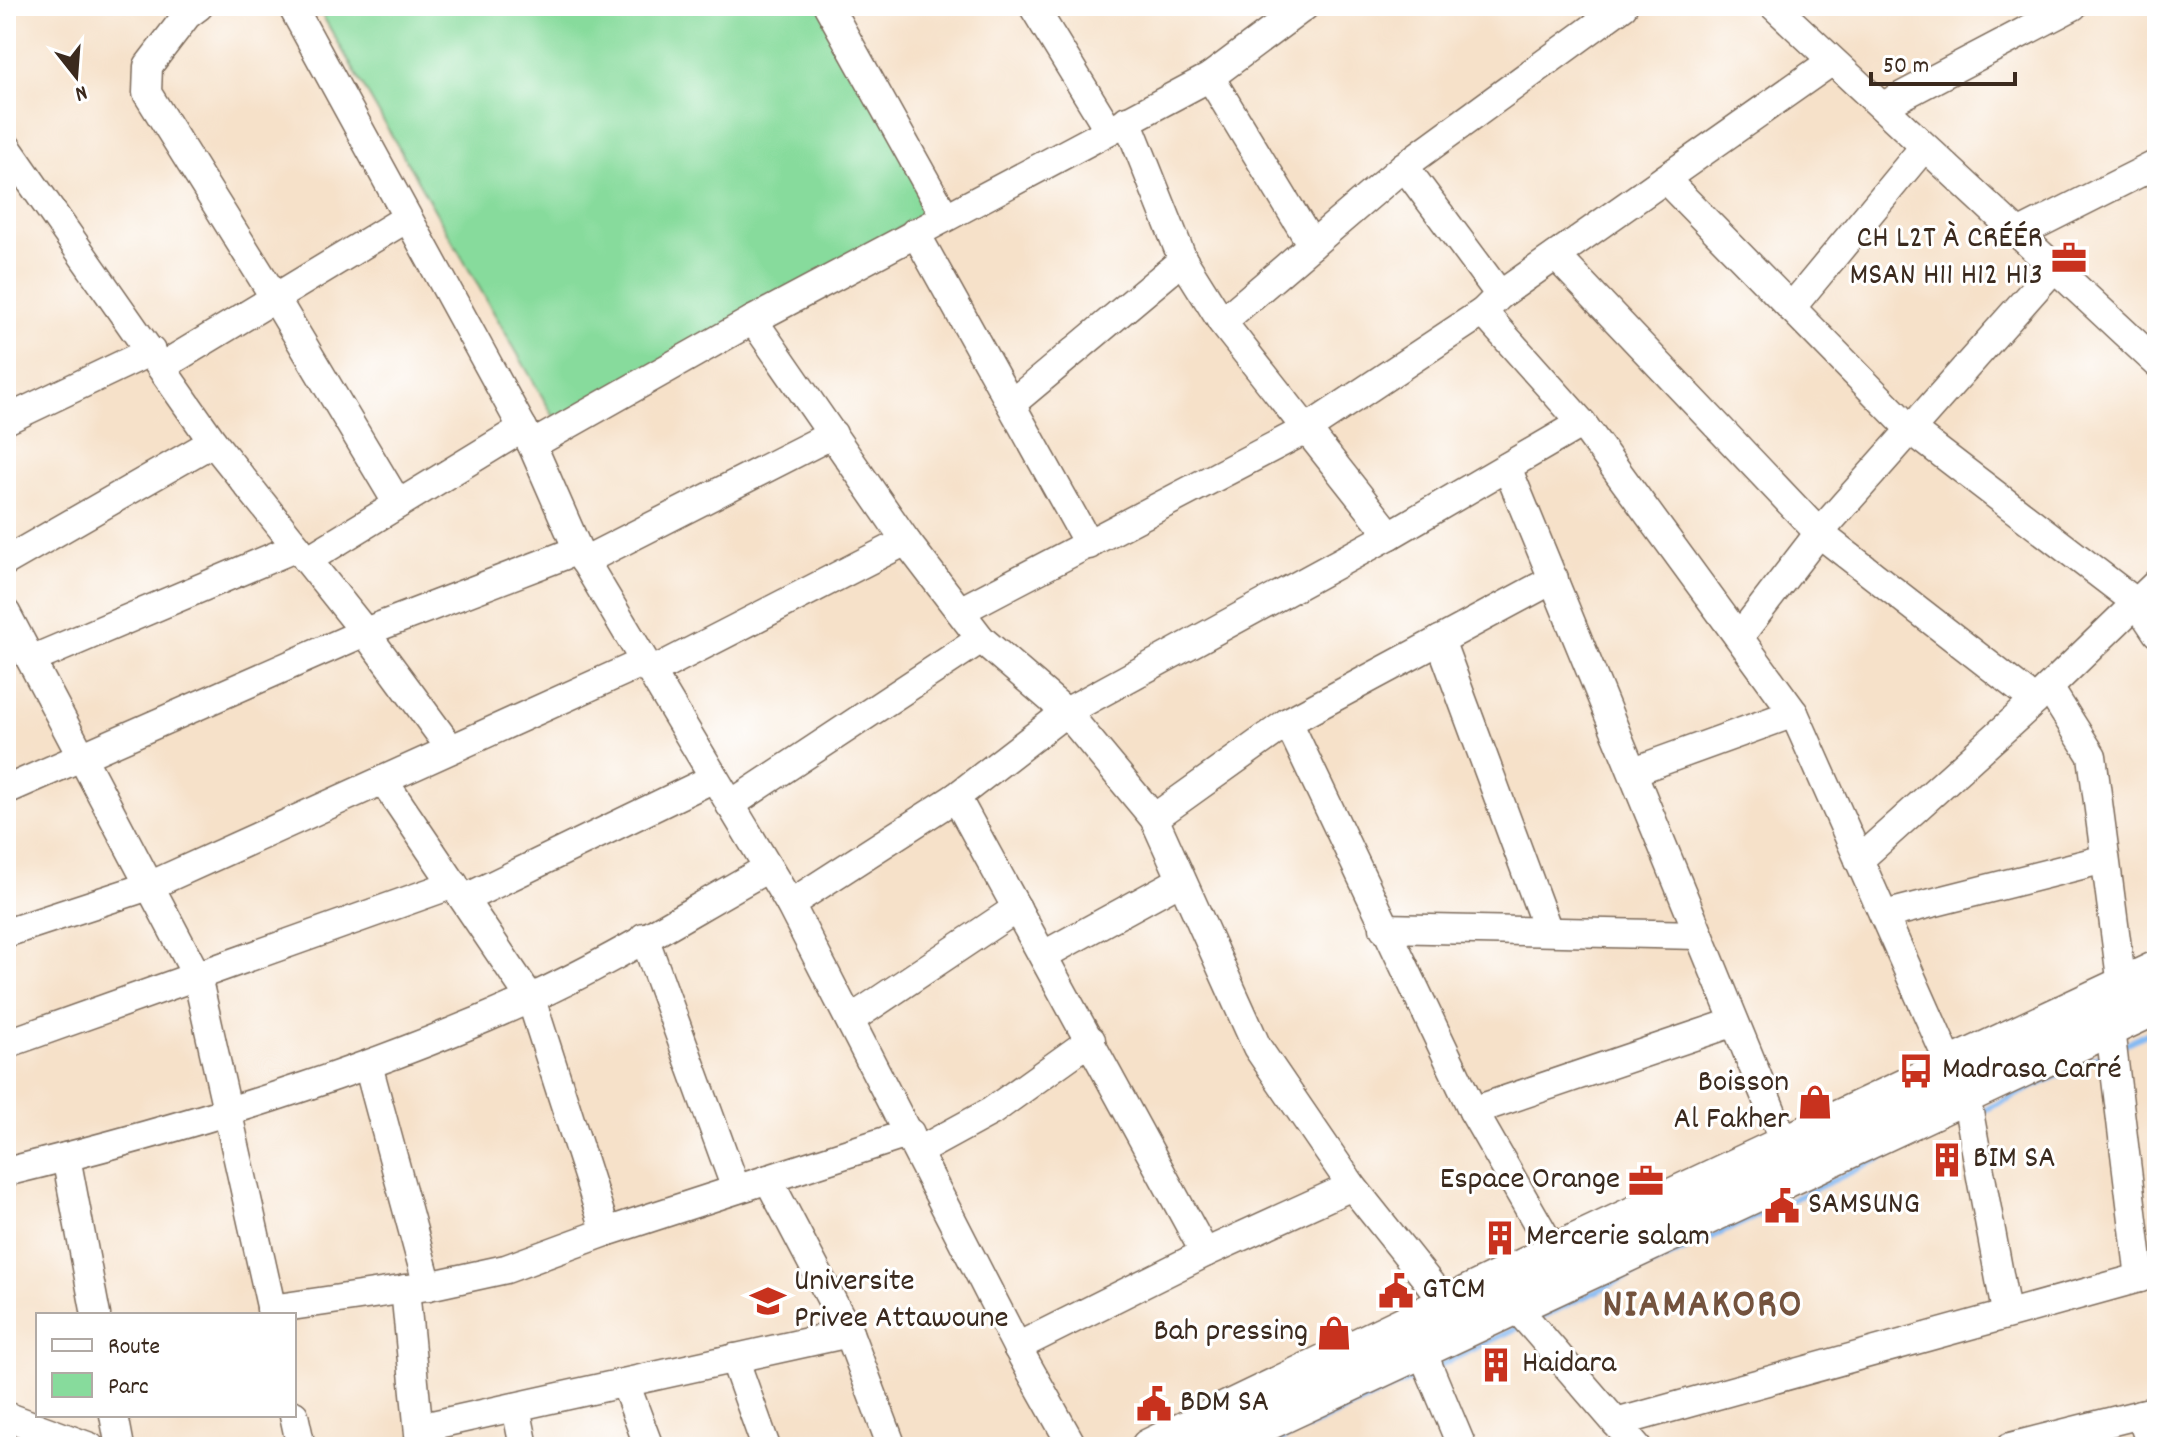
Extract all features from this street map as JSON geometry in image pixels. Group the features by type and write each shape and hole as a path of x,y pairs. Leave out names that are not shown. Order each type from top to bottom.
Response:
{"main road":[{"path":"1214,1447 1514,1305 1959,1082 2122,986 2157,969"},
{"path":"1149,1447 1785,1144 2110,1029 2157,1006"}],"street":[{"path":"199,6 187,15 148,66 147,93 398,504"},
{"path":"292,6 527,436 581,556 790,904 1017,1347 1073,1447"},
{"path":"828,6 945,216"},
{"path":"1033,6 1118,125 1183,260 1222,322 1390,535"},
{"path":"31,660 302,554 753,320 1210,77 1305,6"},
{"path":"1222,322 1404,166 1623,6"},
{"path":"1774,6 2054,268 2151,347"},
{"path":"1883,106 2073,6"},
{"path":"960,611 1307,429 1492,303 1832,61"},
{"path":"1210,77 1312,245"},
{"path":"6,146 213,442 365,632 451,749"},
{"path":"1791,308 1924,147"},
{"path":"2018,234 2157,164"},
{"path":"1404,166 1492,303 1794,713 1959,1082 2006,1312"},
{"path":"1665,179 1911,430 2137,603 2157,633"},
{"path":"6,420 156,359 275,298 407,218"},
{"path":"915,232 1089,545"},
{"path":"1556,256 1819,533 2042,695 2092,756 2122,986"},
{"path":"1011,404 1183,260"},
{"path":"1739,637 1819,533 2054,268"},
{"path":"753,320 906,541 981,639 1066,712 1154,818 1257,1047 1352,1186 1447,1305"},
{"path":"790,904 956,797 1066,712 1390,535 1582,423"},
{"path":"6,790 365,632 581,556 833,434"},
{"path":"6,561 213,442"},
{"path":"1507,467 1634,771 1732,1023 1785,1144"},
{"path":"6,933 149,886 451,749 648,667 906,541"},
{"path":"1154,818 1288,722 1554,579"},
{"path":"1859,860 2042,695 2157,583"},
{"path":"6,613 197,976 230,1112 272,1312 506,1269 606,1232 768,1179 914,1142 992,1111 1091,1040"},
{"path":"730,805 981,639"},
{"path":"1440,640 1548,931"},
{"path":"1634,771 1794,713"},
{"path":"1288,722 1473,1111 1554,1252"},
{"path":"6,1044 197,976 459,892 714,778"},
{"path":"383,780 531,999 606,1232"},
{"path":"956,797 1205,1253"},
{"path":"1884,915 2105,859"},
{"path":"6,1172 230,1112 368,1065 531,999 768,868"},
{"path":"1044,955 1181,880"},
{"path":"850,1020 1017,908"},
{"path":"1384,928 1699,935"},
{"path":"644,937 736,1189"},
{"path":"1473,1111 1732,1023"},
{"path":"1616,1423 2006,1312 2148,1275 2110,1029"},
{"path":"368,1065 416,1287 420,1438 516,1407 849,1333"},
{"path":"66,1157 96,1313"},
{"path":"768,1179 849,1333 892,1447"},
{"path":"1017,1347 1205,1253 1352,1186"},
{"path":"1514,1305 1637,1447"},
{"path":"1421,1349 1462,1447"},
{"path":"734,1358 766,1447"},
{"path":"625,1383 649,1447"},
{"path":"516,1407 524,1447"},
{"path":"2010,1447 2149,1412 2152,1447"},
{"path":"6,1416 70,1445"},
{"path":"114,1417 120,1447"},
{"path":"294,1417 301,1447"}],"green space":[{"path":"317,6 821,6 936,207 558,424"}],"waterway":[{"path":"2121,1046 2157,1029"},
{"path":"1976,1114 2103,1054"},
{"path":"1537,1319 1962,1120"},
{"path":"1440,1365 1523,1325"},
{"path":"1266,1447 1422,1374"}],"place":[{"name":"CH L2T À CRÉÉR MSAN H11 H12 H13","path":"2069,258"},
{"name":"Madrasa Carré","path":"1916,1071"},
{"name":"Boisson Al Fakher","path":"1815,1102"},
{"name":"BIM SA","path":"1947,1160"},
{"name":"Espace Orange","path":"1646,1181"},
{"name":"SAMSUNG","path":"1782,1206"},
{"name":"Mercerie salam","path":"1500,1238"},
{"name":"GTCM","path":"1396,1291"},
{"name":"Universite Privee Attawoune","path":"768,1301"},
{"name":"Bah pressing","path":"1334,1333"},
{"name":"Haidara","path":"1496,1365"},
{"name":"BDM SA","path":"1154,1404"}],"district":[{"name":"NIAMAKORO","path":"1703,1307"}]}
